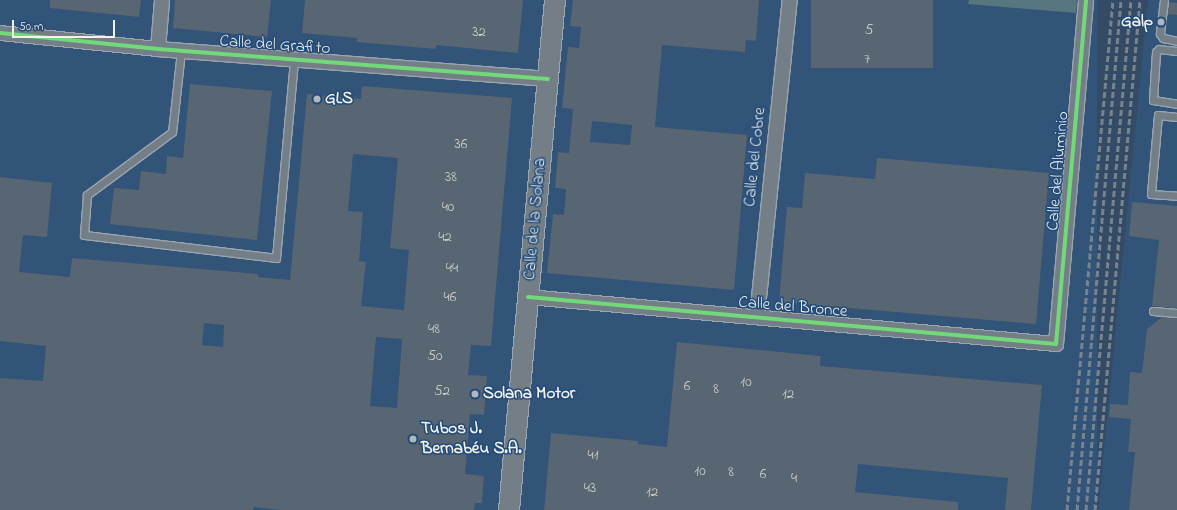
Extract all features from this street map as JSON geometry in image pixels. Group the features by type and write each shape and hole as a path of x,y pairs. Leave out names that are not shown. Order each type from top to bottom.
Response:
{"street":[{"path":"158,49 162,0"},
{"name":"Calle de la Solana","path":"509,510 555,0"},
{"name":"Calle del Cobre","path":"757,317 790,0"},
{"name":"Calle del Aluminio","path":"1056,344 1086,0"},
{"name":"Calle del Grafito","path":"0,33 181,51 548,79"},
{"name":"Calle del Bronce","path":"528,297 1056,344"}],"lane":[{"path":"1164,0 1160,34 1163,38 1177,41"},
{"path":"1177,51 1159,49 1156,52 1152,100 1177,104"},
{"path":"181,51 172,132 87,195 84,235 276,258 294,60"},
{"path":"1177,117 1158,115 1151,194 1177,196"},
{"path":"1153,311 1177,313"}],"shaded area":[{"path":"0,0 1097,0 1097,510 0,510"},
{"path":"1148,0 1177,0 1177,510 1098,510"}],"green space":[{"path":"969,0 1077,0 1076,13 968,4"}],"building":[{"path":"50,0 141,0 139,17 50,8"},
{"path":"175,0 271,0 267,37 173,28"},
{"path":"305,0 523,0 518,53 436,45 436,49 357,42 357,38 302,33"},
{"path":"573,0 759,0 756,41 746,40 745,52 662,45 655,127 747,135 734,290 547,273 553,214 564,215 566,189 555,188 558,152 569,153 573,109 562,108 568,47 579,48 581,27 570,26","holes":["592,121 632,125 630,145 590,142"]},
{"path":"811,0 933,0 933,68 811,68"},
{"path":"1169,2 1177,3 1177,15 1167,14"},
{"path":"190,84 272,91 257,240 110,224 114,188 139,190 141,171 166,174 167,156 183,158"},
{"path":"362,86 512,98 491,346 471,345 468,375 487,376 484,415 470,414 465,474 484,476 482,503 475,503 474,510 280,510 254,507 253,510 0,510 0,378 43,381 46,346 0,341 0,177 52,183 47,237 23,235 19,272 70,277 72,258 258,274 258,277 290,280 307,94 361,99","holes":["353,154 398,158 390,248 409,250 404,310 361,306 366,262 359,261 363,212 348,211","204,323 224,325 223,347 202,345","376,337 402,339 397,408 370,406"]},
{"path":"877,158 1049,173 1036,324 779,302 787,207 802,208 805,173 875,179"},
{"path":"1132,202 1177,206 1177,308 1152,306 1159,240 1129,236"},
{"path":"1162,317 1177,318 1177,510 1129,510 1135,452 1128,452 1131,419 1109,417 1110,404 1128,405 1130,372 1142,373 1147,329"},
{"path":"677,342 821,356 820,366 1042,385 1031,510 1005,510 1008,478 858,464 855,492 958,502 958,510 544,510 551,433 638,441 638,444 667,447"}],"railway":[{"path":"1067,510 1113,0"},
{"path":"1077,510 1121,0"},
{"path":"1086,510 1131,0"},
{"path":"1095,510 1140,0"}],"cycle path":[{"path":"528,297 1056,344 1086,0"},
{"path":"0,33 158,49 548,79"}],"place":[{"name":"Galp","path":"1161,22"},
{"name":"GLS","path":"317,99"},
{"name":"Solana Motor","path":"475,394"},
{"name":"Tubos J. Bernabéu S.A.","path":"413,439"}]}
